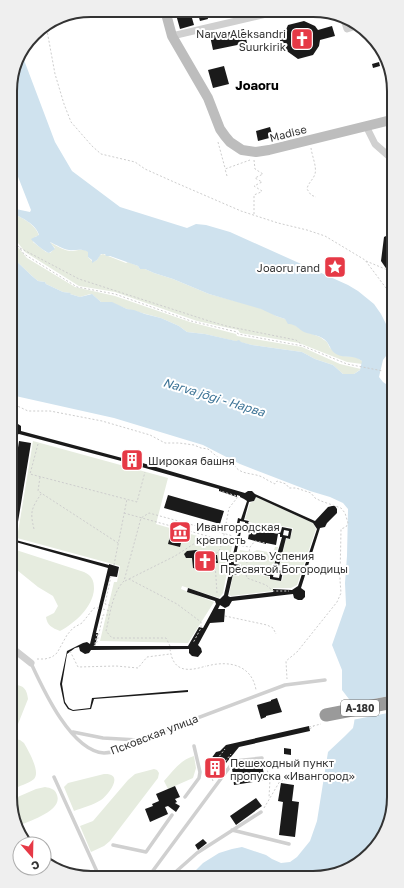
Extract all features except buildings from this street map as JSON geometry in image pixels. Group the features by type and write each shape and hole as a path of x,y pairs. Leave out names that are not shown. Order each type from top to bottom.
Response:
{"highway":[{"name":"А-180","path":"323,720 387,704"}],"street":[{"name":"Madise","path":"167,17 172,36 212,106 220,129 237,147 250,151 269,150 387,121"},
{"path":"172,36 254,17"},
{"path":"366,126 375,144 387,154"},
{"name":"Псковская улица","path":"17,651 32,661"}],"lane":[{"name":"Псковская улица","path":"32,661 42,687 57,714 72,732 87,746 95,751 104,753 116,750 285,685 324,680"},
{"path":"72,732 103,738 139,740"},
{"path":"186,797 199,778 200,772 194,746"},
{"path":"153,871 234,761 262,758"},
{"path":"54,777 97,871"},
{"path":"177,871 197,853 261,812"},
{"path":"113,845 146,852 172,815"},
{"path":"232,830 289,844"}],"path":[{"path":"47,31 55,74 71,122 101,154 135,162 144,169 254,215 325,236 365,260 387,270"},
{"path":"218,140 227,176"},
{"path":"311,145 316,172 314,177 308,183 307,189 311,195 316,198"},
{"path":"225,169 258,158"},
{"path":"254,159 255,169 263,174 255,178 262,182 254,186 262,191 254,195 254,215"},
{"path":"17,244 24,254 77,287 115,294 191,321 236,332 238,334 303,346 336,360 381,370"},
{"path":"20,248 79,279 226,326 296,340 303,346"},
{"path":"365,260 387,289"},
{"path":"17,406 28,411 50,411 102,421 150,435 165,443 194,445 208,449 221,460 234,465 245,473 252,474 275,484 277,481 286,484 289,488 296,488 311,493 315,498 341,508 345,513 348,523 346,527 341,529 341,587 339,599 332,610 297,652 286,661 287,676 285,685"},
{"path":"38,444 30,474 40,477 137,502 145,472"},
{"path":"40,477 38,491 118,543"},
{"path":"212,562 216,561 215,555 220,549 229,508 237,498 237,496 220,491"},
{"path":"34,529 31,515 35,503 42,494"},
{"path":"114,565 128,499"},
{"path":"124,513 236,544"},
{"path":"124,581 141,518 149,513 233,536"},
{"path":"170,646 166,638 112,638 106,631 118,587 124,581 175,556 206,536"},
{"path":"246,567 250,547 255,541 265,543"},
{"path":"238,545 250,547"},
{"path":"215,563 217,593"},
{"path":"245,571 247,578 266,585 273,591 289,591"},
{"path":"111,576 105,604 112,607"},
{"path":"129,579 177,604 201,622 201,628 193,643"},
{"path":"32,661 52,657 72,628 82,622 94,608 99,608"},
{"path":"103,609 110,612"},
{"path":"97,633 94,646 97,642 104,615 110,615"},
{"path":"224,616 267,625 272,628 276,634"},
{"path":"170,649 173,663 179,668 195,669 214,664 236,665 245,669 254,680 257,695"},
{"path":"70,651 78,666 116,666 138,668 147,657 170,654"},
{"path":"310,728 323,720"},
{"path":"225,749 210,767 212,778 231,754"},
{"path":"262,758 270,779 269,799"},
{"path":"261,812 280,781 305,778"}],"shaded area":[{"path":"17,216 35,228 39,236 36,236 33,242 46,252 50,253 55,248 49,242 62,249 70,251 88,251 88,257 93,262 103,254 126,263 128,262 138,266 140,269 145,269 173,279 209,294 254,306 285,319 304,331 320,337 327,342 330,348 343,356 356,357 362,361 362,364 347,362 299,343 240,333 238,330 197,321 115,292 79,286 25,252 17,242"},
{"path":"17,246 27,258 75,287 115,296 190,322 236,334 237,336 302,347 340,364 361,369 354,374 343,374 333,365 315,359 302,352 252,345 205,334 187,332 179,326 161,318 127,309 112,303 101,302 90,294 80,297 63,292 46,284 45,282 38,281 17,262"},
{"path":"33,441 168,478 156,524 232,546 223,593 219,598 182,586 181,589 214,602 188,643 100,641 114,582 117,582 120,566 17,538"},
{"path":"256,497 313,523 316,529 297,585 291,588 273,588 273,591 231,596 229,595 233,575 239,576 240,571 282,581 284,571 279,569 286,539 290,539 293,528 281,526 279,530 249,522 249,520 245,519 250,503 254,501"},
{"path":"275,547 278,547 273,568 271,568 270,571 241,566 241,564 236,563 240,550 253,552 257,550 273,553"},
{"path":"17,550 84,572 91,577 94,589 93,596 87,608 72,624 60,631 49,624 46,617 54,613 58,606 53,596 38,587 17,570"},
{"path":"17,685 21,686 24,689 27,693 28,699 17,725"},
{"path":"17,739 24,743 35,766 36,776 26,784 17,787"},
{"path":"194,756 196,768 193,778 168,789 164,781 181,763"},
{"path":"154,769 159,773 158,778 110,841 104,846 91,852 80,826 93,821 128,780 135,774"},
{"path":"104,774 114,777 113,784 108,793 98,802 74,811 64,787 68,783"},
{"path":"45,787 52,789 57,795 57,801 55,806 50,811 23,824 17,797 36,789"}],"water":[{"name":"Narva jõgi - Нарва","path":"24,60 55,142 72,171 120,207 187,228 196,224 206,225 230,232 348,285 374,304 387,326 387,355 383,360 379,377 387,385 387,802 383,821 372,842 362,853 346,863 332,868 313,871 195,871 203,863 219,853 242,847 266,855 281,863 290,862 297,857 310,841 317,821 328,752 353,728 355,716 352,703 342,690 342,670 332,645 346,605 345,583 348,509 343,503 330,497 310,491 240,464 203,445 114,418 17,396 17,262 38,281 45,282 46,284 63,292 71,293 70,294 80,297 92,294 101,302 112,302 127,309 161,318 179,326 187,332 205,334 236,341 239,340 252,345 302,352 315,359 333,365 343,374 354,374 360,370 362,361 336,354 322,338 304,332 294,325 288,324 285,319 261,309 209,294 173,279 145,269 140,269 138,266 106,256 105,254 101,254 97,260 92,263 92,260 88,257 88,252 62,248 50,242 55,249 49,253 31,239 39,235 35,227 17,216 17,209 30,212 31,210 17,174 17,86 18,77"}],"pier":[{"path":"387,696 387,713 352,720 350,704"}],"place":[{"name":"Narva Aleksandri Suurkirik","path":"302,39"},
{"name":"Joaoru rand","path":"335,267"},
{"name":"Широкая башня","path":"132,460"},
{"name":"Ивангородская крепость","path":"180,532"},
{"name":"Церковь Успения Пресвятой Богородицы","path":"205,561"},
{"name":"Пешеходный пункт пропуска «Ивангород»","path":"215,768"}],"district":[{"name":"Joaoru","path":"257,85"}]}
